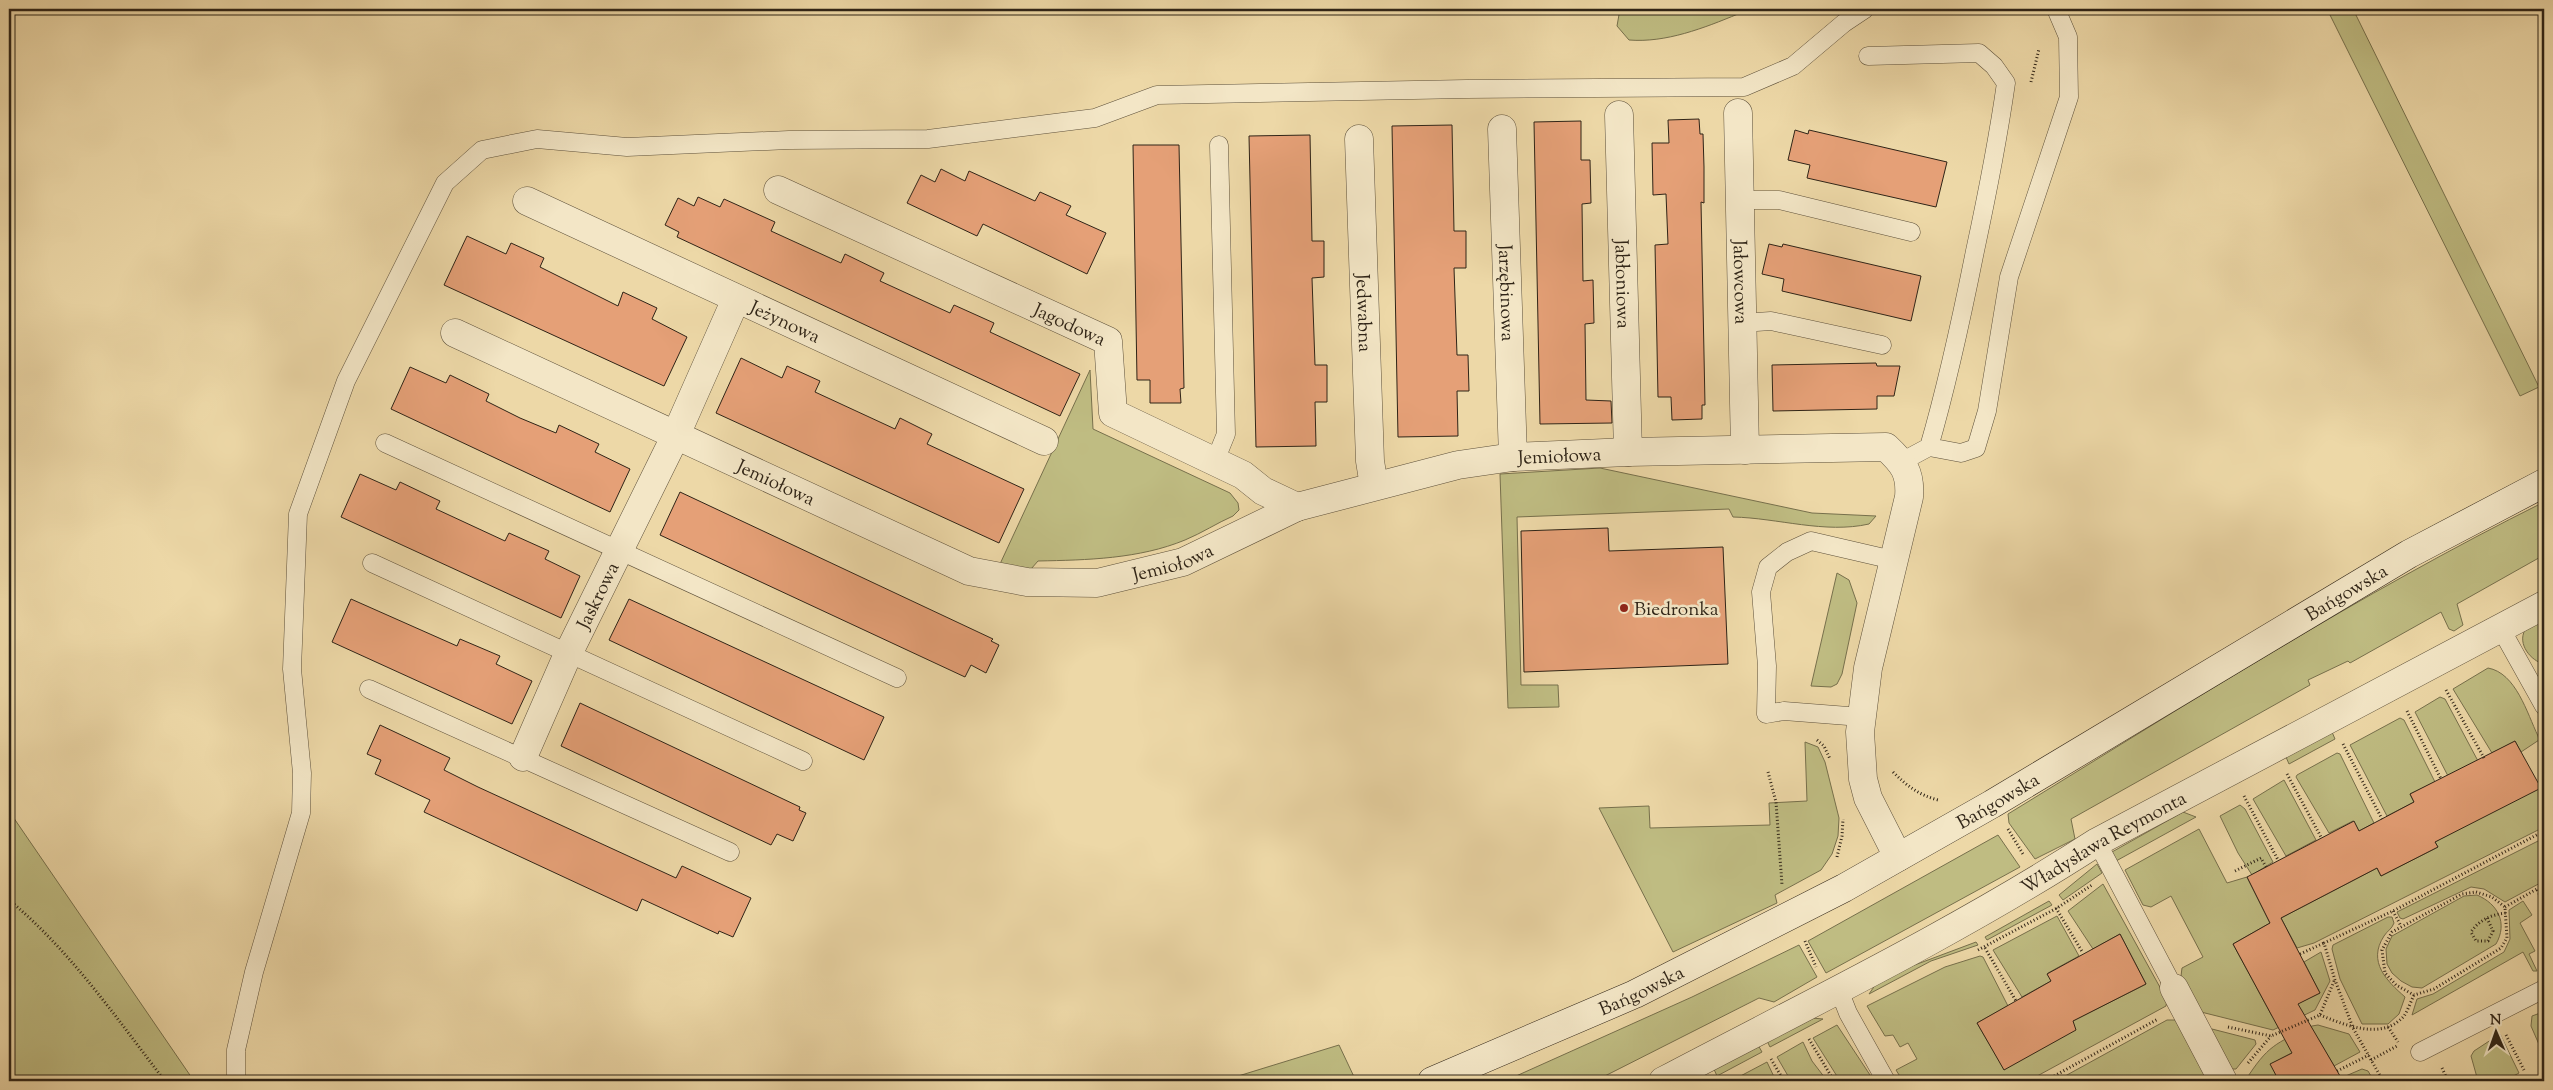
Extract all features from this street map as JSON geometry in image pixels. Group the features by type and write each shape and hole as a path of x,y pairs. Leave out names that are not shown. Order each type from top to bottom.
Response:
{"street":[{"name":"Jałowcowa","path":"1738,113 1744,450"},
{"name":"Jabłoniowa","path":"1619,115 1628,452"},
{"name":"Jarzębinowa","path":"1502,129 1513,458"},
{"name":"Jedwabna","path":"1359,139 1370,462 1374,486"},
{"name":"Jagodowa","path":"778,190 1108,341 1113,413 1243,475 1263,491 1297,507"},
{"name":"Jeżynowa","path":"527,201 1044,441"},
{"name":"Jaskrowa","path":"523,757 568,654 675,437 736,299"},
{"name":"Jemiołowa","path":"455,333 675,437 969,572 1027,582 1097,583 1184,562 1297,507 1458,465 1513,458 1628,452 1886,447 1906,472"},
{"path":"1898,857 1868,798 1861,762 1861,717 1868,668 1909,497 1906,472"},
{"name":"Bańgowska","path":"1432,1081 1635,994 1844,888 1992,804 2409,554 2544,483"},
{"name":"Władysława Reymonta","path":"1663,1081 1839,990 2039,880 2097,842 2544,605"},
{"path":"2174,988 2223,1081"}],"lane":[{"path":"236,1081 236,1050 254,972 302,813 302,773 292,669 298,514 346,381 440,192 445,183 482,150 537,139 627,147 789,140 928,139 1096,118 1157,95 1456,89 1744,87 1793,66 1844,23 1864,9"},
{"path":"1928,447 1961,453 1976,448 1987,411 2009,277 2069,98 2068,37 2056,9"},
{"path":"1868,56 1979,53 1994,66 2006,82 1998,138 1966,294 1928,447 1906,472"},
{"path":"1215,461 1226,434 1219,145"},
{"path":"1740,200 1779,200 1911,232"},
{"path":"1741,323 1771,321 1882,345"},
{"path":"385,443 897,678"},
{"path":"1861,717 1784,711 1766,714 1767,666 1762,592 1768,568 1787,552 1811,541 1893,560"},
{"path":"372,563 803,761"},
{"path":"2501,629 2544,706"},
{"path":"369,689 730,852"},
{"path":"2097,842 2174,988"},
{"path":"2420,1052 2544,989"},
{"path":"1839,990 1848,1013 1886,1081"}],"path":[{"path":"2445,689 2484,758"},
{"path":"2407,709 2441,779"},
{"path":"1811,736 1824,746 1832,766"},
{"path":"2342,744 2382,819"},
{"path":"1889,765 1906,785 1924,796 1942,801"},
{"path":"1768,772 1776,802 1782,888"},
{"path":"2287,774 2321,837"},
{"path":"2244,796 2278,860"},
{"path":"1834,862 1842,836 1842,810"},
{"path":"2300,954 2393,911 2544,831"},
{"path":"2235,872 2261,858 2266,867"},
{"path":"2505,907 2544,885"},
{"path":"2537,890 2544,902"},
{"path":"2476,892 2492,897 2505,907 2507,913 2507,938 2501,948 2434,989 2414,994 2396,985 2385,973 2382,950 2392,932 2462,894 2476,892"},
{"path":"9,900 29,916 90,985 165,1081"},
{"path":"2057,908 2084,953"},
{"path":"2393,911 2401,926"},
{"path":"2487,918 2493,931 2488,940 2476,941 2471,932 2477,922 2487,918 2507,913"},
{"path":"1804,938 1817,969"},
{"path":"2324,943 2335,980 2353,1028 2382,1081"},
{"path":"1985,948 2016,1001"},
{"path":"2320,1016 2353,1028 2388,1027 2404,1016 2414,994"},
{"path":"2371,1060 2400,1045 2388,1027"},
{"path":"2502,1029 2524,1070"},
{"path":"1807,1036 1834,1081"},
{"path":"2246,1066 2270,1036"},
{"path":"2337,1072 2368,1055"},
{"path":"2440,1063 2448,1081"}],"shaded area":[{"path":"1620,9 1740,9 1738,14 1671,37 1629,40 1617,26"},
{"path":"2327,9 2353,9 2539,387 2520,396"},
{"path":"1090,370 1093,429 1230,493 1238,503 1239,510 1233,516 1191,537 1150,551 1094,559 1038,561 1031,569 1000,564"},
{"path":"1600,468 1812,513 1876,516 1869,524 1852,527 1818,526 1733,517 1729,509 1517,517 1521,685 1558,685 1559,707 1508,708 1500,474"},
{"path":"2544,502 2544,555 2457,604 2463,625 2454,631 2449,629 2441,612 2350,663 2348,661 2308,680 2310,685 2071,819 2075,839 2035,859 2009,823 2008,814 2206,692 2407,574"},
{"path":"1837,573 1849,580 1857,603 1842,674 1837,684 1831,687 1811,686"},
{"path":"2544,614 2544,664 2530,656 2524,646 2523,635 2531,623"},
{"path":"2488,668 2498,671 2513,686 2525,706 2538,736 2539,740 2521,752 2515,741 2492,753 2453,689"},
{"path":"2440,697 2445,699 2478,761 2448,776 2415,712"},
{"path":"2400,718 2404,720 2435,782 2410,794 2414,802 2387,816 2350,745"},
{"path":"2332,732 2335,739 2289,764 2286,757"},
{"path":"1805,742 1818,747 1825,762 1839,818 1838,836 1832,854 1821,870 1775,895 1777,903 1673,952 1599,808 1649,806 1650,828 1770,825 1769,803 1807,801"},
{"path":"2337,753 2340,754 2374,823 2359,831 2353,821 2329,833 2296,777"},
{"path":"2284,780 2316,840 2286,856 2253,799"},
{"path":"2544,781 2544,827 2314,943 2297,948 2281,918 2377,868 2381,876 2438,847 2435,842"},
{"path":"2240,805 2245,809 2273,862 2252,875 2238,853 2220,816"},
{"path":"9,811 194,1081 9,1081"},
{"path":"2183,812 2196,817 2116,861 2112,852"},
{"path":"2199,829 2227,883 2247,877 2270,923 2233,944 2272,1016 2320,993 2304,962 2321,952 2330,981 2315,1010 2273,1030 2201,1012 2181,976 2182,968 2203,957 2171,896 2151,907 2143,905 2125,870"},
{"path":"1998,835 2020,867 1826,973 1808,941"},
{"path":"2544,838 2544,881 2505,902 2484,889 2471,887 2403,919 2400,918 2397,912"},
{"path":"2097,864 2102,873 2063,900 2059,895"},
{"path":"2103,884 2167,1000 2166,1006 2028,1081 1915,1081 1901,1078 1896,1070 1917,1059 1908,1043 1900,1047 1893,1035 1885,1036 1867,1006 1945,967 1980,956 1983,957 2008,1006 1977,1023 2004,1069 2073,1021 2146,984 2120,934 2093,949 2068,911"},
{"path":"2477,895 2491,904 2499,915 2501,929 2496,944 2422,988 2412,987 2392,973 2387,964 2386,949 2392,936 2464,896"},
{"path":"2049,901 2052,905 1987,940 1985,937"},
{"path":"2523,901 2532,915 2520,923 2535,951 2529,954 2537,971 2533,971 2523,952 2412,1015 2417,999 2433,994 2504,952 2510,939 2509,910"},
{"path":"2057,916 2079,956 2048,973 2051,981 2022,997 1993,950"},
{"path":"2388,917 2392,917 2394,923 2379,945 2378,963 2386,978 2405,997 2399,1014 2388,1024 2362,1024 2340,979 2332,949 2333,945"},
{"path":"1976,942 1978,945 1931,961 1869,994 1880,978"},
{"path":"1799,945 1817,977 1774,1002 1759,998 1595,1081 1505,1081 1692,997"},
{"path":"2543,1012 2544,1056 2531,1026 2532,1016"},
{"path":"1812,1018 1823,1019 1770,1047 1766,1039"},
{"path":"2167,1020 2178,1020 2210,1081 2056,1081"},
{"path":"1837,1025 1872,1078 1866,1081 1840,1081 1813,1038"},
{"path":"2318,1025 2349,1034 2360,1052 2334,1066 2318,1039 2271,1064 2279,1081 2245,1081 2260,1060 2273,1047 2299,1032"},
{"path":"2212,1029 2255,1040 2256,1044 2236,1069 2230,1069 2211,1031"},
{"path":"2500,1034 2519,1073 2504,1081 2478,1081 2471,1056 2474,1051"},
{"path":"1803,1042 1812,1061 1825,1078 1820,1081 1791,1081 1777,1057"},
{"path":"1339,1045 1356,1081 1222,1081"},
{"path":"1758,1045 1762,1052 1717,1076 1713,1067"},
{"path":"1767,1062 1776,1081 1731,1081"},
{"path":"2362,1069 2368,1071 2374,1081 2343,1081 2341,1078"}],"building":[{"path":"1699,119 1700,134 1703,134 1704,167 1704,203 1701,202 1705,405 1702,405 1702,419 1672,420 1671,397 1658,397 1655,245 1668,244 1666,194 1653,195 1652,143 1669,143 1668,120"},
{"path":"1581,121 1581,160 1590,160 1591,203 1582,204 1583,281 1593,280 1594,323 1585,324 1586,400 1611,401 1612,423 1540,424 1534,122"},
{"path":"1452,125 1454,231 1466,231 1466,268 1454,268 1457,355 1468,355 1469,391 1457,391 1458,436 1398,437 1392,126"},
{"path":"1795,130 1808,134 1809,130 1947,162 1936,207 1807,178 1810,165 1788,160"},
{"path":"1310,135 1312,241 1324,241 1324,277 1312,278 1315,365 1327,365 1327,402 1315,402 1316,446 1256,447 1249,136"},
{"path":"1133,145 1179,145 1184,388 1180,389 1181,403 1150,403 1150,380 1137,380"},
{"path":"941,169 965,181 969,171 1035,201 1040,192 1071,206 1066,215 1106,233 1087,274 983,224 977,236 907,203 921,175 935,182"},
{"path":"698,197 720,207 724,199 775,222 771,231 841,263 845,254 884,273 880,281 950,313 954,305 994,323 990,332 1080,374 1060,416 677,237 679,232 665,225 678,198 694,206"},
{"path":"467,236 506,254 511,243 544,258 540,267 618,306 623,292 657,308 652,319 687,337 664,386 444,285"},
{"path":"1769,244 1782,247 1783,244 1921,276 1911,321 1782,291 1784,279 1762,274"},
{"path":"741,358 782,378 787,366 820,381 815,392 895,429 900,418 932,434 927,444 1024,489 999,543 716,413"},
{"path":"1876,363 1877,366 1900,366 1894,396 1877,396 1877,409 1773,411 1772,365"},
{"path":"410,367 446,383 450,375 489,394 486,401 520,418 556,433 559,425 599,444 595,452 630,469 610,512 391,409"},
{"path":"360,474 396,490 400,482 440,501 436,509 505,541 509,533 549,551 545,559 580,576 561,618 341,517"},
{"path":"680,492 993,639 991,641 999,645 986,673 971,665 965,677 660,535"},
{"name":"Biedronka","path":"1608,528 1609,551 1723,547 1728,664 1524,672 1521,531"},
{"path":"351,599 457,646 460,639 500,656 496,664 532,681 512,724 332,642"},
{"path":"629,599 884,717 864,760 609,640"},
{"path":"580,703 800,807 799,810 806,813 793,841 777,834 771,845 561,746"},
{"path":"380,725 450,758 444,770 478,787 676,878 682,866 751,898 733,937 719,931 718,934 642,899 637,911 424,812 430,800 375,774 381,760 367,754"},
{"path":"2515,741 2541,788 2435,842 2438,847 2381,876 2377,868 2281,918 2320,993 2298,1004 2343,1081 2279,1081 2270,1064 2292,1053 2233,944 2270,923 2247,877 2354,821 2359,831 2414,802 2410,794"},
{"path":"2120,934 2146,984 2073,1021 2076,1030 2004,1070 1977,1023 2051,981 2047,974"}],"place":[{"name":"Biedronka","path":"1624,608"}]}
